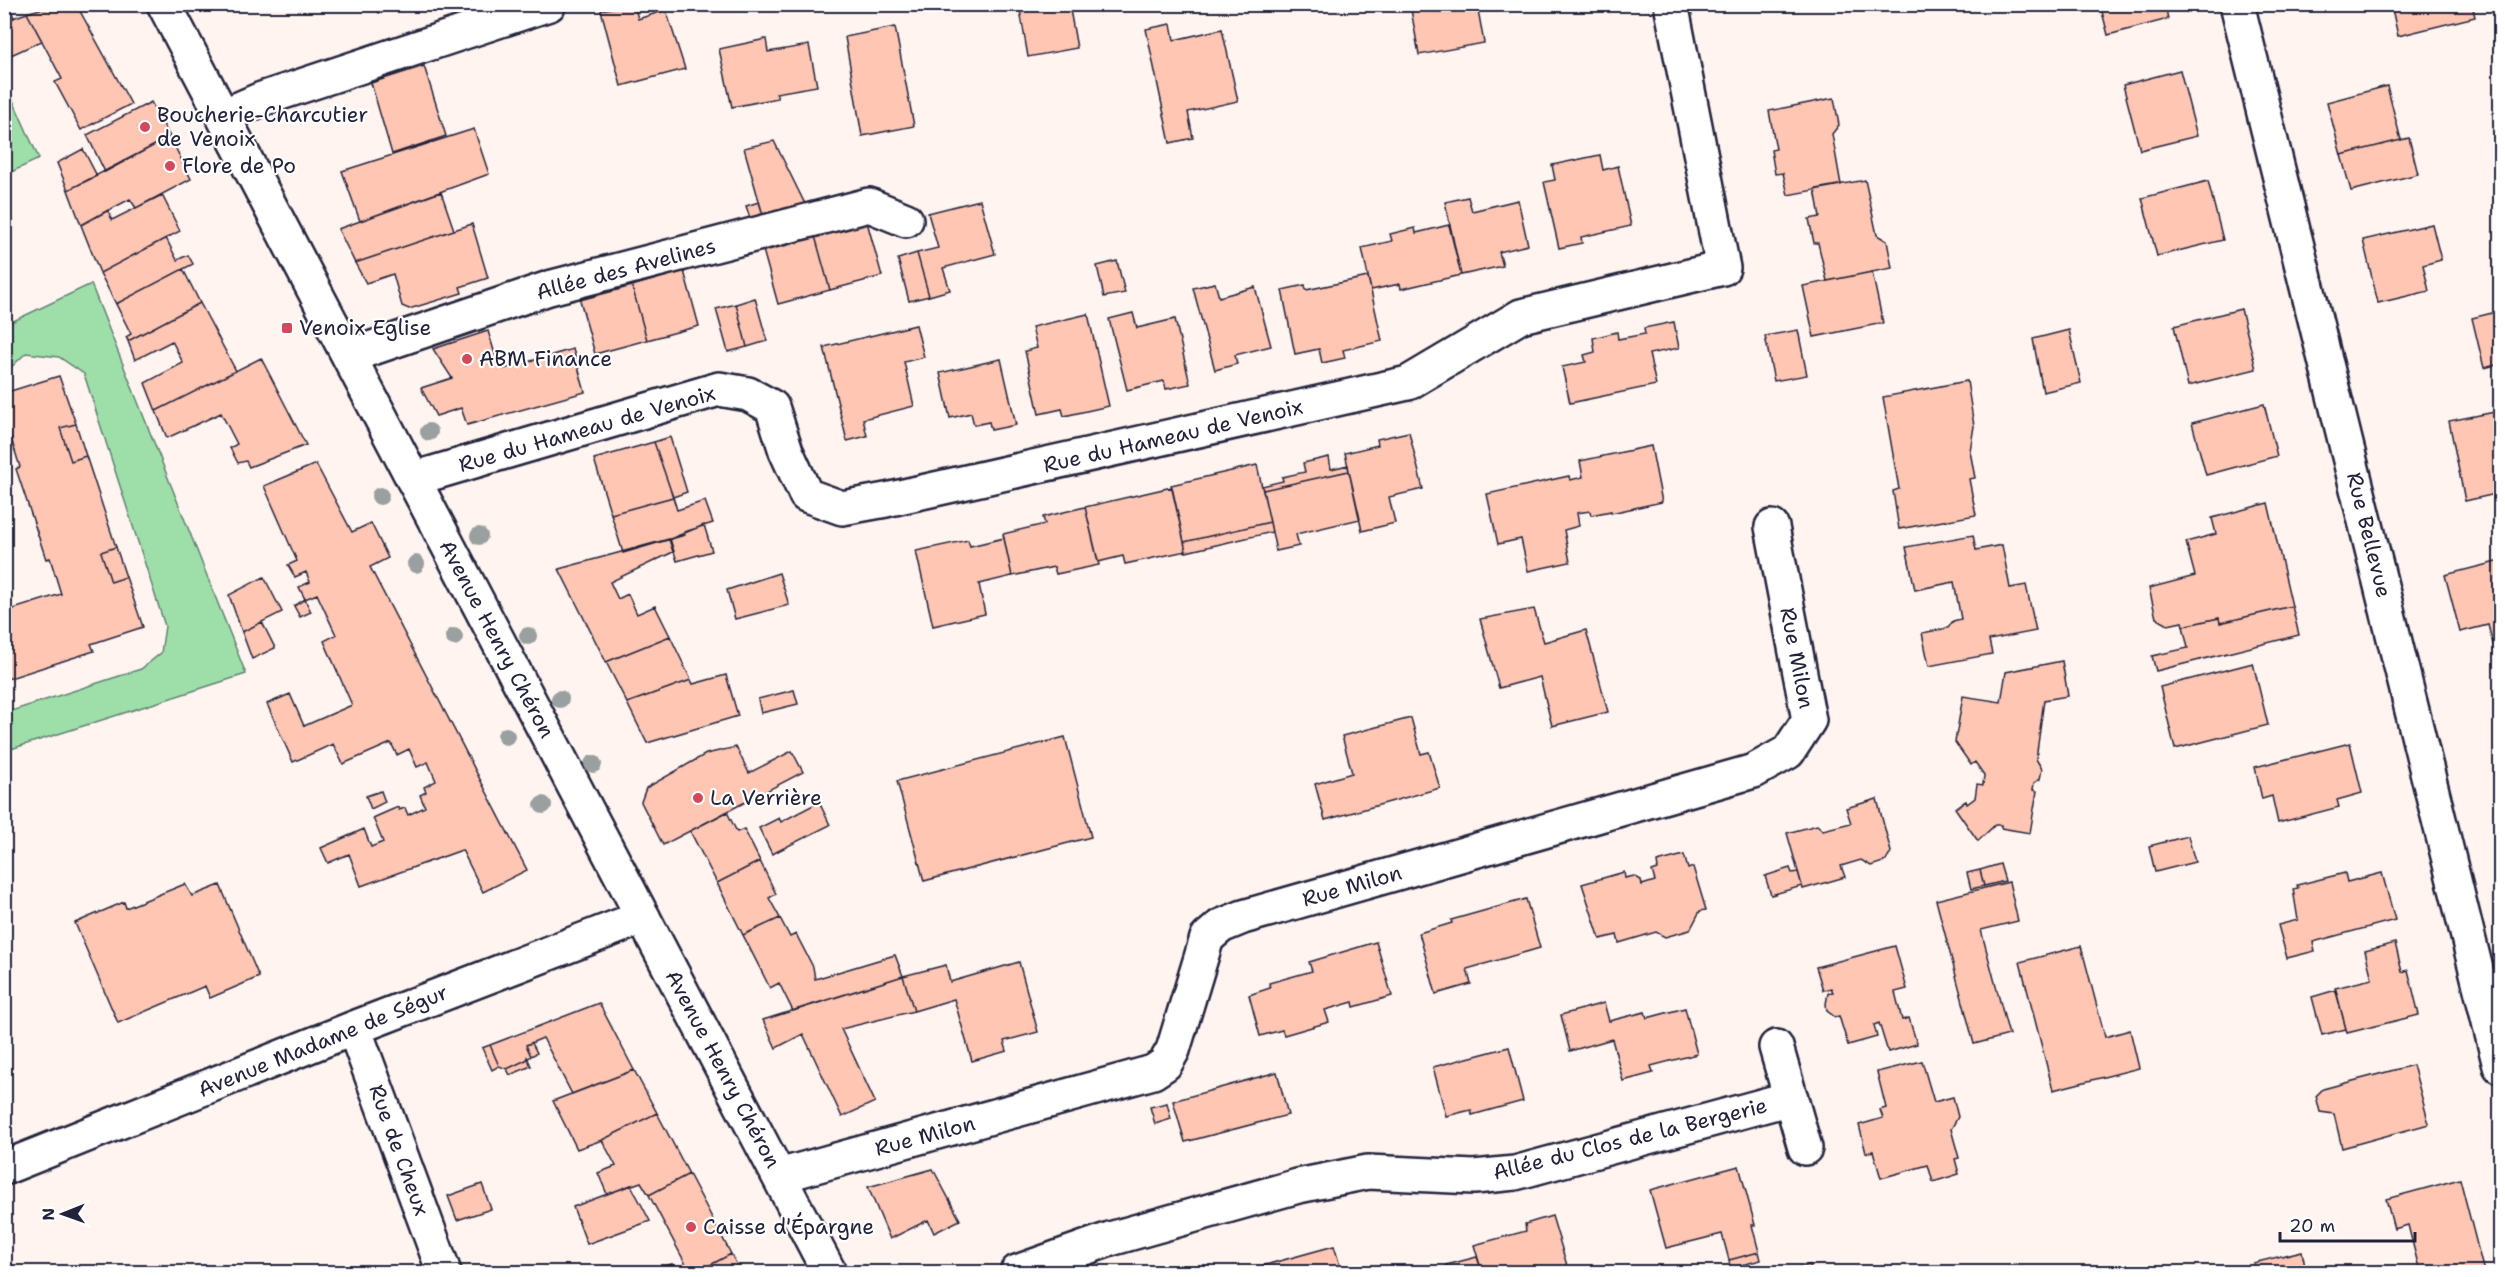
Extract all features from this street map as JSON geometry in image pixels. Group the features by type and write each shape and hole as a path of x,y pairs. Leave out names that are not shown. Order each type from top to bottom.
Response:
{"street":[{"name":"Avenue Henry Chéron","path":"164,4 829,1272"},
{"path":"223,116 273,96 549,4"},
{"name":"Rue du Hameau de Venoix","path":"413,479 718,389 748,394 772,407 786,451 806,495 842,508 1408,383 1521,316 1723,268 1671,4"},
{"name":"Rue Bellevue","path":"2237,4 2500,1066"},
{"name":"Allée des Avelines","path":"348,356 549,288 869,206 906,220"},
{"name":"Rue Milon","path":"779,1176 1153,1072 1165,1064 1173,1050 1207,938 1221,926 1232,921 1754,771 1788,752 1809,720 1772,526"},
{"name":"Avenue Madame de Ségur","path":"4,1168 354,1028 643,916"},
{"name":"Rue de Cheux","path":"354,1028 444,1272"},
{"name":"Allée du Clos de la Bergerie","path":"1776,1047 1805,1148"},
{"name":"Allée du Clos de la Bergerie","path":"1017,1272 1110,1239 1298,1186 1368,1172 1474,1177 1515,1173 1791,1098"}],"green space":[{"path":"4,80 39,159 5,175 4,175"},
{"path":"91,284 246,674 5,751 5,713 141,669 161,653 165,626 84,374 59,357 26,353 5,373 5,325"}],"building":[{"path":"4,4 9,4 14,18 4,21"},
{"path":"56,4 76,4 131,104 81,130 55,82 62,79 27,13"},
{"path":"395,4 381,9 383,12 379,13 372,6"},
{"path":"634,4 638,19 666,10 685,69 621,86 601,10"},
{"path":"1019,4 1069,4 1077,48 1028,57"},
{"path":"1410,4 1477,4 1484,43 1419,55"},
{"path":"2100,4 2165,4 2168,19 2108,35"},
{"path":"2391,4 2472,4 2475,17 2398,36"},
{"path":"27,13 42,41 11,55 4,39 4,21"},
{"path":"1171,24 1174,40 1222,29 1238,101 1188,112 1193,138 1170,143 1146,29"},
{"path":"895,27 914,126 862,136 845,37"},
{"path":"766,39 768,52 809,45 817,86 776,93 778,98 732,107 719,49"},
{"path":"424,66 446,136 392,154 371,83"},
{"path":"2180,70 2197,136 2140,150 2123,85"},
{"path":"2387,86 2401,140 2341,155 2327,102"},
{"path":"1834,98 1839,125 1832,134 1841,185 1788,195 1783,173 1775,174 1771,150 1776,149 1769,111"},
{"path":"151,102 170,137 105,172 87,135"},
{"path":"474,129 489,174 360,221 342,171"},
{"path":"170,137 191,179 136,208 130,199 81,225 68,190"},
{"path":"2409,138 2418,174 2351,191 2341,155"},
{"path":"774,141 805,204 763,215 744,148"},
{"path":"83,149 97,176 68,190 57,163"},
{"path":"1600,155 1603,170 1618,166 1631,226 1581,237 1582,243 1559,248 1544,182 1555,180 1552,165"},
{"path":"1865,180 1877,235 1887,241 1892,268 1827,281 1818,243 1814,243 1809,219 1820,217 1815,189"},
{"path":"2208,181 2223,240 2157,256 2142,198"},
{"path":"441,192 454,230 355,263 338,229"},
{"path":"162,195 180,231 100,273 81,225 108,210 112,220"},
{"path":"1468,197 1472,211 1518,200 1528,245 1499,252 1503,266 1461,275 1445,202"},
{"path":"980,200 995,254 943,268 950,290 929,296 917,253 938,248 928,213"},
{"path":"759,202 763,215 750,218 746,206"},
{"path":"867,222 882,276 830,290 815,236"},
{"path":"472,224 488,278 460,287 462,293 409,309 402,306 393,274 366,283 355,263"},
{"path":"2432,224 2441,260 2423,265 2429,291 2378,303 2363,240"},
{"path":"1449,225 1461,275 1401,289 1400,284 1371,290 1362,248 1392,241 1390,234 1415,228 1416,233"},
{"path":"815,236 830,290 778,304 763,250"},
{"path":"166,238 177,260 188,255 193,264 116,304 100,273"},
{"path":"917,253 929,296 909,301 898,259"},
{"path":"1117,261 1125,293 1104,297 1097,266"},
{"path":"183,269 200,303 128,341 126,337 131,334 116,304"},
{"path":"684,271 699,326 647,340 632,286"},
{"path":"1872,272 1883,323 1814,337 1803,286"},
{"path":"1368,277 1382,341 1343,350 1345,358 1322,363 1319,349 1295,354 1282,290 1305,285 1306,290"},
{"path":"1215,283 1219,297 1255,287 1271,346 1235,355 1237,364 1215,370 1193,288"},
{"path":"632,286 647,340 595,354 580,300"},
{"path":"755,298 767,341 747,347 736,304"},
{"path":"200,303 236,371 156,411 145,383 183,363 172,341 135,360 128,341"},
{"path":"736,304 747,347 728,352 716,309"},
{"path":"2241,309 2256,369 2188,386 2174,326"},
{"path":"2500,311 2500,364 2484,368 2472,318"},
{"path":"1133,313 1137,328 1175,319 1190,384 1166,389 1164,381 1127,390 1109,319"},
{"path":"1088,314 1109,406 1064,416 1062,409 1039,414 1025,351 1037,348 1032,327"},
{"path":"1674,322 1679,348 1649,354 1656,385 1570,403 1562,367 1586,362 1584,355 1595,352 1593,338 1617,332 1618,339 1645,334 1644,328"},
{"path":"916,325 924,357 904,362 914,406 863,419 867,436 847,441 824,347"},
{"path":"1798,330 1807,375 1774,381 1765,336"},
{"path":"2069,330 2081,383 2043,392 2033,339"},
{"path":"488,331 498,364 500,363 503,369 573,349 585,392 467,425 461,408 436,416 421,388 452,378 433,349"},
{"path":"261,358 306,445 249,467 246,461 238,463 230,448 237,444 221,413 167,438 156,411"},
{"path":"1001,359 1016,425 991,430 989,422 974,425 971,413 950,418 940,373"},
{"path":"59,376 76,424 60,428 71,461 86,456 116,547 101,552 111,582 126,577 143,627 91,644 94,651 4,680 4,612 61,594 50,558 46,559 16,469 20,467 10,435 6,437 4,432 4,393"},
{"path":"1967,381 1974,426 1970,451 1975,478 1969,479 1976,515 1899,529 1893,491 1899,489 1883,397"},
{"path":"2264,404 2277,456 2206,475 2192,423"},
{"path":"2500,411 2500,493 2465,501 2449,421"},
{"path":"76,424 86,456 71,461 60,428"},
{"path":"1409,432 1423,489 1389,497 1395,523 1362,531 1345,453 1378,445 1377,439"},
{"path":"670,437 687,492 673,497 654,442"},
{"path":"654,442 673,497 611,514 594,459"},
{"path":"1651,446 1662,502 1611,513 1611,511 1591,515 1590,511 1577,513 1579,526 1564,530 1570,562 1528,571 1521,539 1498,544 1487,494 1569,476 1570,480 1583,477 1580,461"},
{"path":"1329,457 1331,469 1348,465 1349,471 1263,490 1262,486 1283,481 1282,477 1305,472 1303,463"},
{"path":"316,464 352,532 371,523 388,558 370,567 527,870 483,892 462,850 361,886 349,854 328,863 321,848 364,829 371,847 383,842 373,818 398,807 399,810 405,808 408,815 425,807 420,795 426,792 424,787 436,781 428,762 417,767 409,749 397,755 391,743 343,764 333,744 293,762 267,704 290,694 304,726 352,705 324,641 336,635 317,594 305,599 299,587 310,582 306,572 295,577 288,565 297,561 264,486"},
{"path":"1257,465 1270,522 1184,542 1171,485"},
{"path":"1349,471 1360,519 1296,534 1299,546 1276,551 1263,490"},
{"path":"1172,487 1186,551 1125,564 1123,556 1098,562 1085,507"},
{"path":"673,497 677,510 705,501 713,523 684,532 685,535 623,553 611,514"},
{"path":"2268,503 2292,606 2220,623 2219,618 2183,626 2182,622 2168,625 2156,618 2149,588 2195,576 2186,542 2216,534 2212,518"},
{"path":"1085,507 1099,565 1056,574 1054,567 1012,576 1003,534 1045,524 1043,517"},
{"path":"1270,522 1272,532 1186,552 1184,542"},
{"path":"704,525 712,551 677,561 670,539"},
{"path":"1973,535 1976,550 2002,545 2010,588 2026,585 2036,631 1989,640 1992,654 1929,666 1922,633 1948,628 1953,621 1961,619 1954,582 1915,590 1906,547"},
{"path":"1004,538 1012,576 979,584 985,614 933,626 916,551 968,540 970,546"},
{"path":"669,539 673,552 610,582 618,599 628,594 637,614 655,606 670,636 606,662 559,569"},
{"path":"116,547 126,577 111,582 101,552"},
{"path":"2500,561 2500,653 2496,655 2488,625 2460,632 2445,575"},
{"path":"779,573 789,605 735,619 727,590"},
{"path":"264,577 282,612 242,632 229,595"},
{"path":"305,599 311,612 300,617 294,606"},
{"path":"2292,606 2299,635 2156,671 2152,656 2188,648 2183,626 2219,618 2220,623"},
{"path":"1534,609 1544,642 1586,630 1608,712 1552,726 1540,677 1499,688 1480,619"},
{"path":"262,622 275,648 252,659 242,632"},
{"path":"670,636 691,680 627,703 606,662"},
{"path":"2062,661 2068,696 2044,700 2036,759 2042,769 2040,779 2034,783 2033,790 2037,791 2030,833 1995,825 1978,841 1955,808 1975,798 1977,784 1983,785 1984,775 1975,762 1971,765 1955,742 1963,696 2001,702 2006,672"},
{"path":"2253,663 2268,725 2175,749 2160,687"},
{"path":"726,675 738,716 647,743 627,703 691,680 693,684"},
{"path":"794,690 798,704 761,713 758,699"},
{"path":"1411,718 1421,754 1429,752 1440,788 1325,820 1315,784 1352,773 1342,736"},
{"path":"1065,737 1091,837 924,881 897,781"},
{"path":"2350,743 2362,793 2337,800 2339,807 2278,823 2272,796 2262,799 2255,767"},
{"name":"La Verrière","path":"736,747 749,773 792,751 803,772 663,845 641,802 646,788 706,754"},
{"path":"381,791 385,802 371,809 366,796"},
{"path":"1877,799 1891,852 1886,861 1871,866 1861,860 1841,866 1845,877 1803,889 1787,833 1817,825 1823,830 1851,823 1846,808"},
{"path":"819,802 830,825 772,854 759,828 779,818 781,822"},
{"path":"727,812 737,832 744,829 760,861 717,883 690,831"},
{"path":"2188,836 2195,862 2155,872 2149,846"},
{"path":"1684,855 1688,869 1693,867 1706,910 1700,911 1690,930 1665,937 1656,932 1619,943 1617,935 1600,939 1582,884 1624,872 1625,878 1634,876 1641,880 1642,885 1655,881 1652,871 1658,869 1657,862"},
{"path":"760,861 776,894 769,898 780,918 743,935 717,883"},
{"path":"2000,864 2005,881 1984,886 1980,870"},
{"path":"1790,868 1792,873 1798,872 1802,886 1771,895 1765,876"},
{"path":"1980,870 1984,886 1971,889 1967,873"},
{"path":"2345,873 2347,882 2382,873 2395,920 2313,942 2315,951 2287,958 2278,925 2298,920 2293,889 2298,888 2297,885"},
{"path":"2009,882 2018,921 1981,930 2009,1035 1974,1044 1936,900"},
{"path":"185,884 192,896 220,885 259,977 210,998 205,986 118,1023 75,923 124,902 126,908"},
{"path":"1526,899 1540,948 1467,969 1471,984 1436,994 1419,933 1452,923 1451,920"},
{"path":"780,918 790,937 796,934 813,967 815,979 895,955 903,976 793,1011 779,983 770,988 743,935"},
{"path":"1376,942 1392,996 1354,1007 1353,1002 1325,1010 1329,1022 1284,1035 1282,1030 1260,1036 1249,995 1270,988 1269,983 1312,971 1309,962"},
{"path":"2395,943 2402,972 2408,970 2419,1015 2347,1033 2335,988 2372,979 2365,951"},
{"path":"1895,946 1907,989 1895,992 1902,1020 1909,1018 1917,1044 1888,1052 1879,1023 1874,1025 1877,1037 1848,1045 1839,1016 1835,1017 1827,1011 1828,993 1833,992 1831,988 1823,990 1816,967"},
{"path":"2081,946 2105,1037 2130,1030 2139,1068 2053,1090 2020,962"},
{"path":"1019,962 1038,1032 1004,1041 1007,1051 972,1061 954,999 914,1011 903,976 946,965 950,982"},
{"path":"903,976 914,1011 841,1029 875,1102 842,1117 803,1034 776,1048 763,1020"},
{"path":"2336,990 2346,1029 2322,1035 2312,997"},
{"path":"599,1003 634,1070 572,1094 543,1038 526,1045 531,1056 526,1060 507,1069 499,1066 490,1045"},
{"path":"1604,1003 1609,1021 1645,1012 1647,1018 1685,1008 1697,1054 1651,1066 1653,1073 1623,1081 1612,1039 1570,1051 1561,1015"},
{"path":"532,1043 537,1053 531,1056 526,1045"},
{"path":"490,1045 499,1066 492,1070 482,1048"},
{"path":"1509,1047 1523,1101 1472,1115 1471,1110 1446,1116 1433,1067"},
{"path":"527,1057 531,1066 510,1075 507,1069 526,1060"},
{"path":"1922,1061 1934,1102 1953,1097 1958,1117 1951,1129 1959,1158 1955,1159 1959,1174 1933,1182 1928,1165 1881,1178 1873,1151 1866,1153 1859,1125 1883,1118 1880,1110 1886,1108 1877,1072"},
{"path":"2413,1065 2429,1124 2342,1148 2334,1114 2320,1112 2316,1096 2323,1089"},
{"path":"634,1070 657,1113 602,1140 577,1149 553,1101"},
{"path":"1277,1072 1288,1115 1185,1142 1173,1101"},
{"path":"1167,1103 1171,1119 1155,1124 1150,1107"},
{"path":"657,1113 689,1174 649,1195 641,1182 607,1194 598,1173 616,1166 602,1140"},
{"path":"1739,1166 1755,1225 1752,1225 1759,1252 1729,1260 1722,1234 1666,1248 1650,1190"},
{"path":"933,1169 960,1220 934,1233 928,1220 890,1239 868,1187"},
{"name":"Caisse d'Épargne","path":"689,1174 731,1254 697,1272 690,1272 649,1195"},
{"path":"2460,1179 2484,1272 2420,1272 2408,1225 2394,1229 2386,1199"},
{"path":"482,1184 491,1209 457,1220 448,1196"},
{"path":"631,1185 650,1221 587,1244 573,1207"},
{"path":"1552,1216 1569,1272 1482,1272 1474,1245 1526,1231 1525,1224"},
{"path":"1334,1246 1342,1272 1240,1272"},
{"path":"2302,1251 2306,1272 2255,1272 2253,1263"},
{"path":"1759,1252 1761,1260 1730,1268 1729,1260"},
{"path":"731,1254 741,1272 697,1272"},
{"path":"1477,1257 1482,1272 1448,1272 1446,1265"},
{"path":"672,1264 677,1272 660,1272 659,1268"},
{"path":"1810,1265 1812,1272 1779,1272"}],"place":[{"name":"Boucherie-Charcutier de Venoix","path":"145,127"},
{"name":"Flore de Po","path":"170,166"},
{"name":"Venoix Eglise","path":"287,328"},
{"name":"ABM Finance","path":"467,359"},
{"name":"La Verrière","path":"698,798"},
{"name":"Caisse d'Épargne","path":"691,1227"}]}
